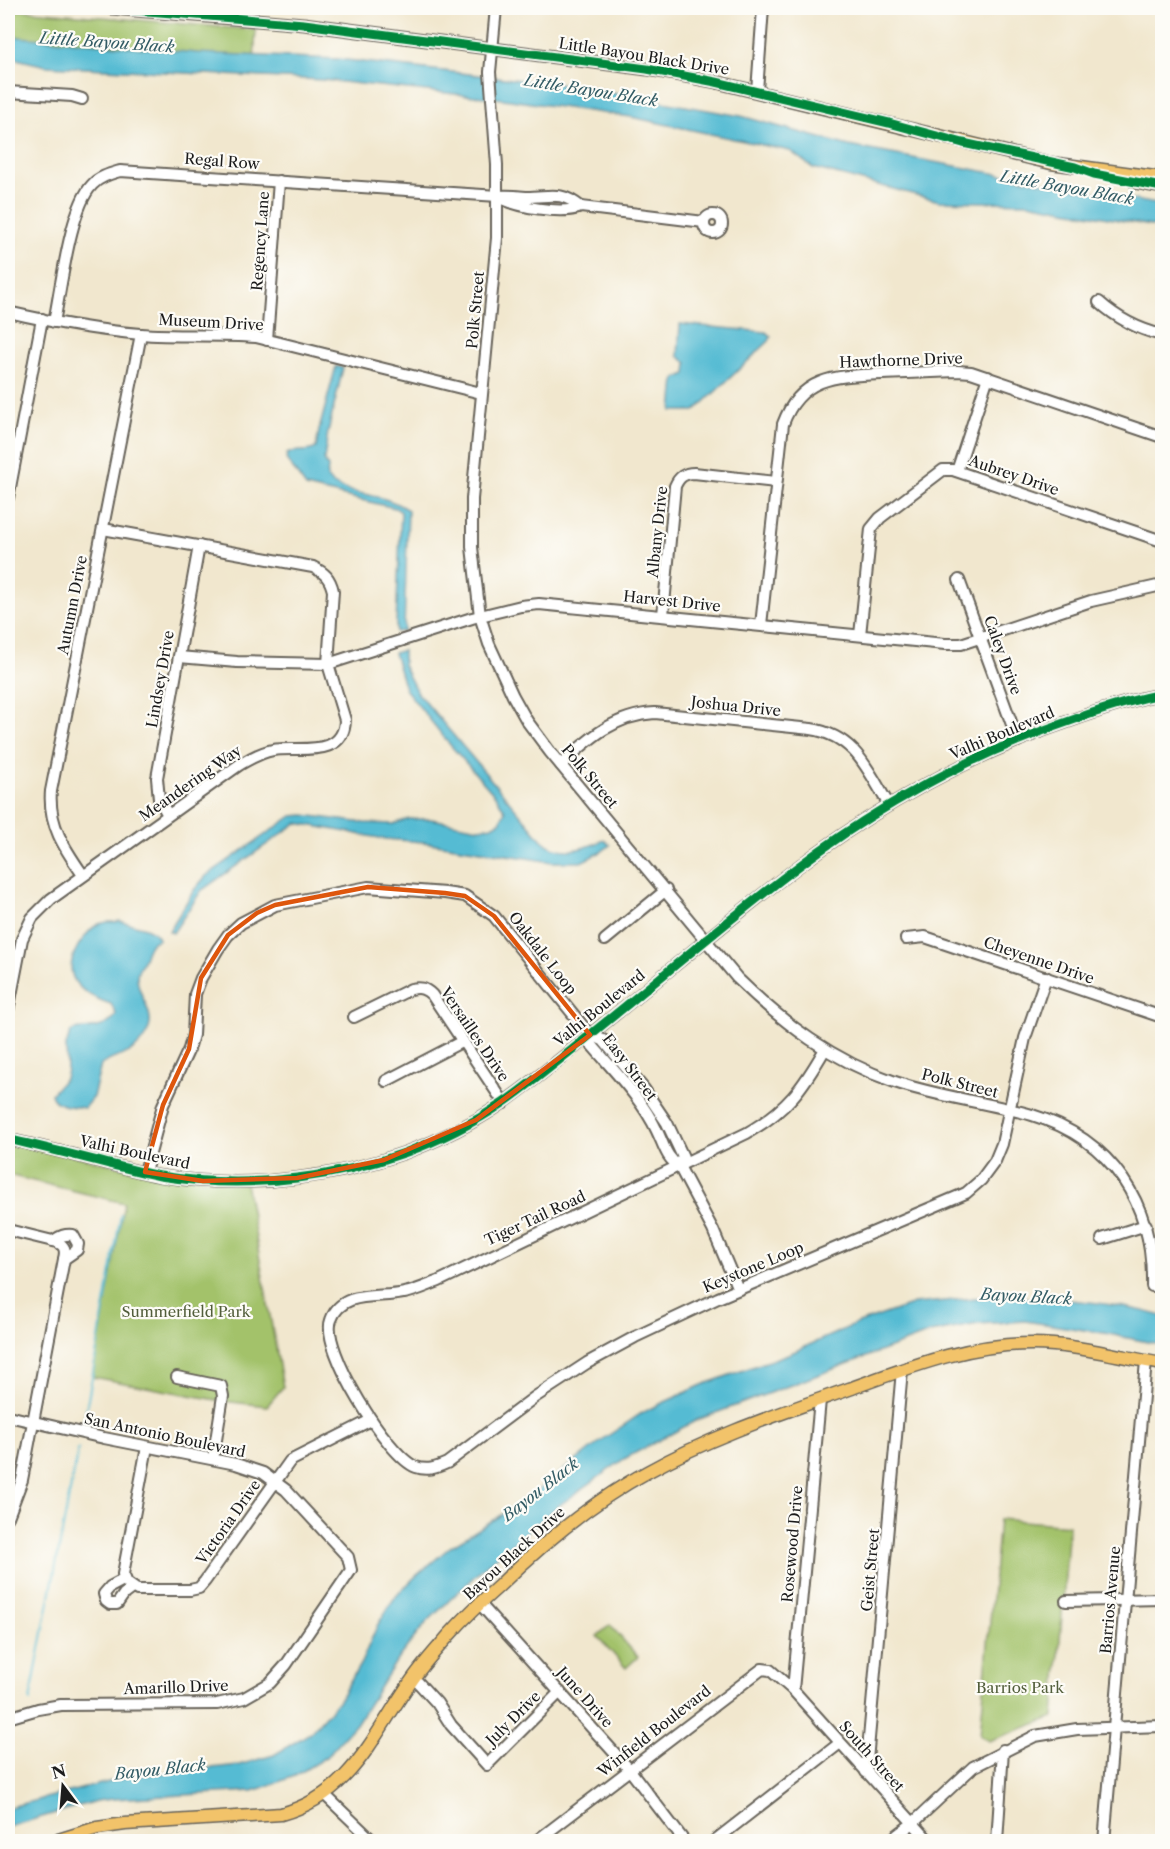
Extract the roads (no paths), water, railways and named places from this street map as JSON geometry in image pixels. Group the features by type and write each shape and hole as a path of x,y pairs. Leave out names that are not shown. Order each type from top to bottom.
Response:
{"main road":[{"name":"Little Bayou Black Drive","path":"111,8 304,24 647,69 757,91 963,143 1075,167 1162,178"},
{"name":"Little Bayou Black Drive","path":"1075,167 1094,174 1162,187"},
{"name":"Bayou Black Drive","path":"55,1841 97,1828 125,1824 281,1814 304,1807 325,1795 338,1785 357,1763 414,1678 458,1625 559,1530 604,1498 647,1472 714,1439 902,1370 949,1354 984,1347 1032,1344 1162,1364"}],"street":[{"name":"Polk Street","path":"496,8 490,72 498,196 497,238 471,505 472,547 480,616 489,644 513,696 527,721 561,765 737,978 768,1008 825,1049 858,1067 894,1082 1050,1122 1076,1134 1093,1146 1129,1186 1142,1213 1157,1253 1152,1286"},
{"path":"757,91 763,8"},
{"path":"8,92 72,96 82,99"},
{"name":"Regal Row","path":"54,322 73,228 82,200 93,183 106,175 120,171 498,196"},
{"name":"Regency Lane","path":"267,340 279,181"},
{"path":"553,210 554,195"},
{"path":"498,196 564,196 581,207 704,222"},
{"path":"498,196 509,203 553,210 573,210 581,207"},
{"path":"1099,302 1117,318 1162,335"},
{"name":"Museum Drive","path":"8,312 54,322 141,334 231,335 267,340 481,393"},
{"path":"8,498 42,320"},
{"name":"Autumn Drive","path":"84,875 60,841 50,801 141,334"},
{"name":"Hawthorne Drive","path":"760,625 781,432 786,416 800,395 819,382 846,376 957,371 988,376 1162,436"},
{"path":"957,471 988,376"},
{"name":"Aubrey Drive","path":"860,635 872,528 879,518 939,472 948,469 1162,541"},
{"name":"Albany Drive","path":"663,615 677,480 685,474 694,473 776,482"},
{"name":"Meandering Way","path":"8,1011 18,951 29,924 51,899 239,765 264,752 284,749 320,749 334,744 343,733 345,720 328,664 333,591 331,581 324,573 313,567 103,529"},
{"name":"Lindsey Drive","path":"168,815 159,799 157,778 199,546"},
{"name":"Caley Drive","path":"959,580 1018,741"},
{"name":"Harvest Drive","path":"179,657 237,662 328,664 480,616 539,604 953,644 969,642 1091,601 1162,585"},
{"name":"Valhi Boulevard","path":"8,1139 145,1172 203,1181 246,1182 297,1178 346,1170 384,1160 433,1141 504,1103 798,866 848,831 920,786 971,760 1050,727 1162,694"},
{"name":"Joshua Drive","path":"561,765 619,719 638,714 655,713 811,729 836,736 849,745 860,756 889,806"},
{"name":"Oakdale Loop","path":"145,1172 163,1105 189,1049 193,1035 195,994 201,978 228,935 241,923 275,904 368,887 465,896 494,916 590,1035"},
{"path":"605,940 666,890"},
{"name":"Cheyenne Drive","path":"906,939 925,937 1162,1017"},
{"name":"Keystone Loop","path":"371,1420 406,1461 415,1467 436,1468 447,1464 534,1397 587,1364 668,1320 966,1193 981,1180 995,1161 1002,1144 1025,1038 1046,977"},
{"name":"Versailles Drive","path":"354,1017 411,989 418,987 426,989 504,1103"},
{"name":"Easy Street","path":"679,1167 683,1157 681,1150 649,1095 603,1040 590,1035 591,1044 639,1102 656,1128 670,1160 679,1167 712,1230 738,1289"},
{"path":"386,1081 463,1041"},
{"name":"Tiger Tail Road","path":"371,1420 343,1370 331,1342 329,1326 331,1319 344,1303 355,1298 390,1296 416,1290 747,1134 768,1121 789,1103 800,1090 825,1049"},
{"path":"639,1102 649,1095"},
{"path":"1102,1239 1146,1225"},
{"path":"8,1230 53,1241 64,1245 66,1250 22,1480 8,1517"},
{"name":"Barrios Avenue","path":"1104,1842 1146,1361"},
{"name":"Geist Street","path":"866,1772 902,1370"},
{"path":"177,1377 221,1386 223,1396 213,1459"},
{"name":"Rosewood Drive","path":"793,1690 820,1400"},
{"name":"San Antonio Boulevard","path":"8,1416 250,1468 275,1481 348,1557 351,1563"},
{"name":"Victoria Drive","path":"132,1588 136,1590 190,1590 199,1588 290,1461 371,1420"},
{"path":"125,1579 106,1590 104,1594 106,1601 110,1604 117,1604 132,1588 123,1575 147,1447"},
{"name":"Amarillo Drive","path":"8,1718 35,1709 61,1705 217,1704 244,1698 270,1683 286,1665 349,1575 351,1563"},
{"path":"1066,1601 1162,1599"},
{"name":"June Drive","path":"480,1604 629,1769 685,1842"},
{"name":"Winfield Boulevard","path":"535,1842 755,1672 762,1669 770,1670 793,1690"},
{"name":"July Drive","path":"414,1678 436,1703 451,1725 487,1765 560,1692"},
{"name":"South Street","path":"793,1690 930,1842"},
{"path":"888,1842 913,1823 973,1767 1037,1735 1067,1730 1162,1726"},
{"path":"713,1842 840,1743"},
{"path":"997,1842 1003,1750"},
{"path":"325,1795 374,1842"}],"water":[{"name":"Little Bayou Black","path":"8,36 198,53 338,59 574,86 741,116 849,146 1162,205 1162,228 1028,203 939,201 813,168 790,151 631,117 503,99 323,80 46,66 8,57"},
{"path":"680,324 766,332 771,337 695,411 672,411 675,379 686,374 687,363 678,356"},
{"path":"336,366 343,368 328,432 324,460 328,467 327,477 344,489 388,500 408,510 404,631 396,632 401,512 395,508 306,487 286,459 287,454 291,452 309,451 316,448"},
{"path":"403,650 403,665 417,692 542,840 564,850 588,846 604,840 610,845 581,862 552,862 423,842 385,839 297,823 201,891 173,933 169,931 194,890 206,876 292,816 304,815 364,823 393,824 409,819 431,819 479,828 500,822 505,811 497,798 405,689 394,653"},
{"path":"120,921 148,929 159,939 148,947 137,974 138,984 149,1013 149,1027 141,1042 131,1051 101,1065 93,1097 84,1108 60,1104 51,1094 65,1078 66,1046 70,1033 74,1030 109,1023 116,1014 111,1004 91,996 77,984 71,968 73,958 86,934 94,927 102,923"},
{"name":"Bayou Black","path":"985,1297 1052,1299 1140,1310 1162,1316 1162,1345 1104,1333 1025,1321 978,1324 930,1333 697,1420 624,1459 557,1507 484,1567 426,1623 399,1657 356,1724 326,1757 295,1776 253,1791 96,1801 8,1827 8,1809 14,1806 128,1777 239,1765 274,1755 310,1733 339,1700 361,1663 378,1624 395,1597 416,1576 450,1547 528,1498 606,1437 645,1411 702,1385 791,1353 856,1324 914,1304"}],"waterway":[{"path":"84,1422 121,1214"},
{"path":"30,1701 78,1449"}],"park label":[{"name":"Summerfield Park","path":"186,1311"},
{"name":"Barrios Park","path":"1020,1687"}]}
